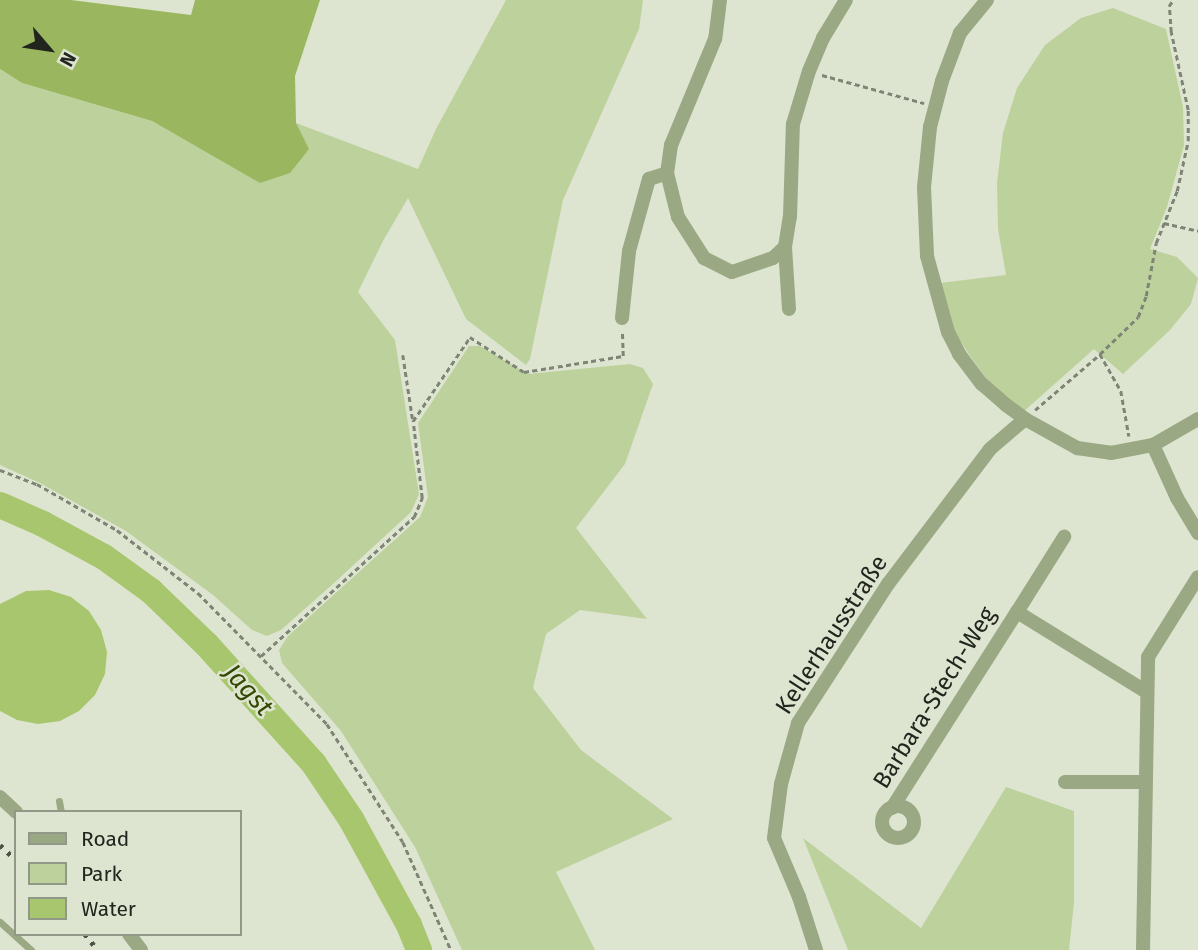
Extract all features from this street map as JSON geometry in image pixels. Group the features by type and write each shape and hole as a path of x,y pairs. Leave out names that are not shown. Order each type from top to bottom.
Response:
{"street":[{"path":"720,0 715,39 671,145 667,173 678,217 704,258 733,272 773,258 785,247"},
{"path":"789,309 785,247 790,217 793,124 809,71 823,38 846,0"},
{"path":"987,0 960,33 936,106 924,187 927,256 948,332 959,354 982,384 1025,419 1077,448 1111,453 1153,445 1198,419"},
{"path":"622,318 629,251 649,178 667,173"},
{"name":"Kellerhausstraße","path":"816,950 799,898 774,838 781,784 798,723 896,574 990,449 1025,419"},
{"path":"1153,445 1177,498 1198,533"},
{"name":"Barbara-Stech-Weg","path":"892,808 1064,537"},
{"path":"1143,950 1145,691 1148,657 1198,577"},
{"name":"Barbara-Stech-Weg","path":"1017,612 1145,691"},
{"path":"1065,782 1145,782"},
{"path":"0,797 14,810"},
{"path":"130,936 141,950"}],"lane":[{"path":"59,801 61,810"},
{"path":"0,922 14,935"},
{"path":"16,936 31,950"}],"path":[{"path":"1025,419 1138,317 1146,296 1156,243 1177,191 1188,141 1188,110 1171,32 1169,6 1173,0"},
{"path":"809,71 936,106"},
{"path":"1164,223 1198,231"},
{"path":"413,421 470,337 524,372 623,356 622,318"},
{"path":"1100,354 1121,391 1133,449"},
{"path":"260,656 414,517 422,498 403,355"},
{"path":"0,470 37,484 117,530 198,593 327,724 403,842 451,950"}],"green space":[{"path":"506,0 643,0 639,29 563,200 530,359 526,365 466,319 408,198 383,241 358,292 395,340 419,494 411,512 334,583 281,630 267,636 252,630 213,595 126,531 40,483 0,465 0,69 22,83 152,121 260,182 296,123 418,169 436,129"},
{"path":"1113,8 1166,29 1183,107 1184,145 1167,207 1150,249 1177,257 1198,278 1191,304 1170,330 1123,374 1094,349 1023,412 989,382 970,356 954,331 940,283 1006,275 998,229 997,183 1003,133 1017,88 1045,45 1081,18"},
{"path":"469,346 480,346 528,374 630,364 643,368 653,384 625,464 576,528 647,619 580,610 546,634 533,688 581,750 673,819 556,872 595,950 462,950 415,847 341,731 282,663 279,650 288,636 420,517 428,497 418,423"},
{"path":"1006,787 1074,811 1074,903 1069,950 848,950 803,838 921,928"}],"shaded area":[{"path":"0,0 71,0 191,15 195,0 320,0 295,76 296,123 309,149 290,173 260,183 152,121 22,83 0,69"}],"water":[{"path":"49,590 71,597 89,611 101,630 107,652 105,674 95,695 79,711 60,721 38,724 17,720 0,711 0,604 26,591"}],"waterway":[{"name":"Jagst","path":"0,505 43,524 104,557 151,591 207,645 314,764 351,819 409,925 419,950"}],"railway":[{"path":"0,845 14,858"},
{"path":"87,936 98,950"}]}
